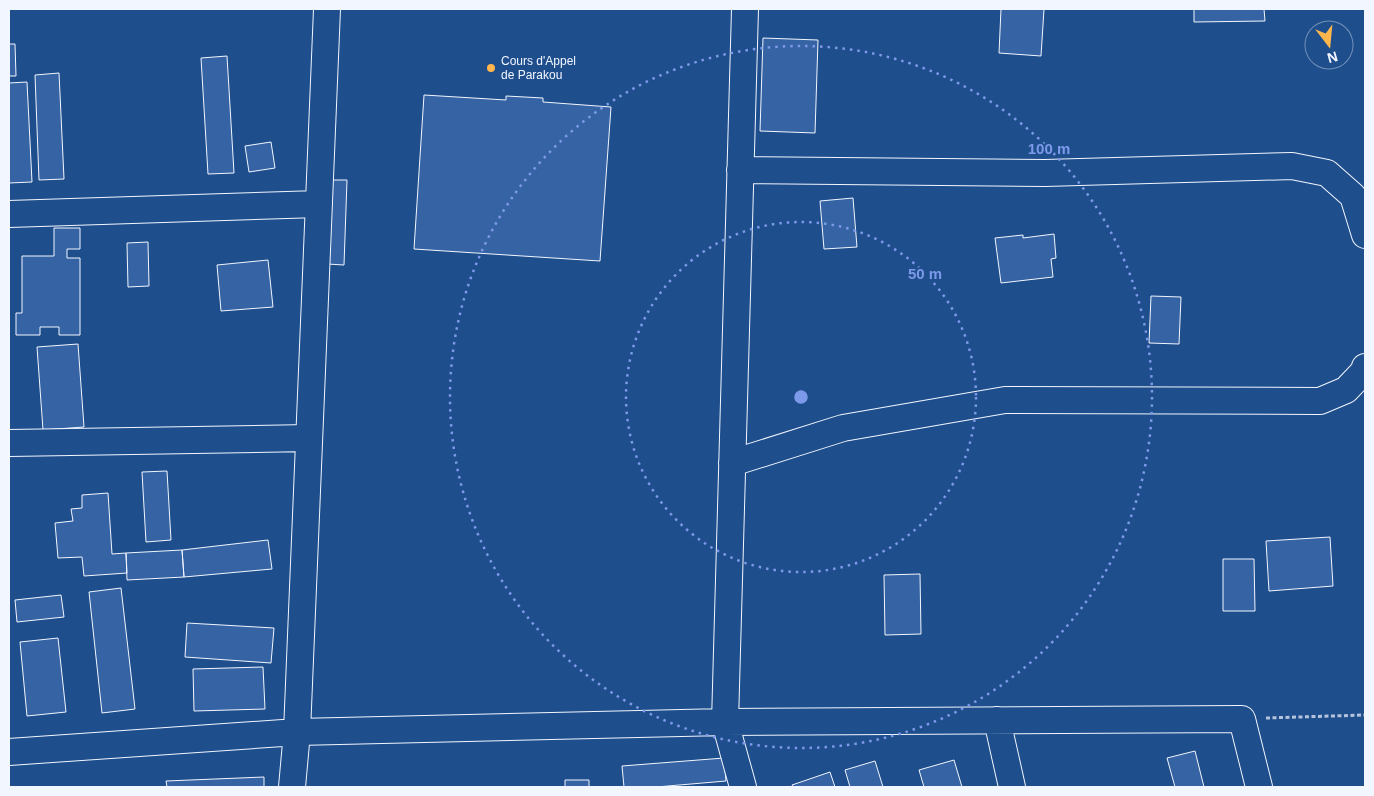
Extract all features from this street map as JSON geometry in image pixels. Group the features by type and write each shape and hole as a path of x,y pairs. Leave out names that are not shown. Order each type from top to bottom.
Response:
{"street":[{"path":"292,787 297,732 327,9"},
{"path":"743,787 725,722 745,9"},
{"path":"740,170 1045,173 1292,166 1327,173 1353,196 1365,235"},
{"path":"9,214 319,204"},
{"path":"732,463 843,428 1005,400 1320,401 1346,390 1365,370 1365,367"},
{"path":"9,443 309,438"},
{"path":"9,752 297,732 725,722 1242,719 1259,787"},
{"path":"997,720 1012,787"}],"path":[{"path":"1242,719 1365,715"}],"building":[{"path":"1001,9 1044,9 1041,56 999,53"},
{"path":"1194,9 1264,9 1265,21 1194,22"},
{"path":"763,38 818,40 815,133 760,131"},
{"path":"9,44 15,44 16,76 9,76"},
{"path":"227,56 234,173 208,174 201,58"},
{"path":"59,73 64,179 39,180 35,75"},
{"path":"27,82 32,182 9,183 9,83"},
{"path":"424,95 506,100 506,96 543,98 543,102 611,107 600,261 414,249"},
{"path":"271,142 275,168 249,172 245,146"},
{"path":"331,180 347,180 344,265 327,264"},
{"path":"853,198 857,247 824,249 820,201"},
{"path":"54,228 80,228 80,249 67,249 67,258 80,258 80,335 59,335 59,327 40,327 40,335 16,335 16,313 22,313 22,256 54,256"},
{"path":"1054,234 1056,258 1051,259 1053,277 1001,283 995,238 1023,235 1023,238"},
{"path":"148,242 149,286 128,287 127,243"},
{"path":"268,260 273,307 221,311 217,265"},
{"path":"1151,296 1181,297 1179,344 1149,343"},
{"path":"78,344 84,427 43,430 37,347"},
{"path":"167,471 171,540 146,542 142,472"},
{"path":"108,493 112,554 126,553 127,573 84,576 82,557 58,558 55,523 73,521 71,509 82,508 82,495"},
{"path":"1330,537 1333,586 1269,591 1266,541"},
{"path":"268,540 272,569 184,577 182,550"},
{"path":"182,550 184,577 127,580 126,553"},
{"path":"1223,559 1254,559 1255,611 1223,611"},
{"path":"920,574 921,634 885,635 884,575"},
{"path":"121,588 135,709 102,713 89,592"},
{"path":"61,595 64,617 17,622 15,600"},
{"path":"187,623 274,628 271,663 185,657"},
{"path":"58,638 66,712 27,716 20,642"},
{"path":"263,667 265,709 194,711 193,669"},
{"path":"1195,751 1204,787 1175,787 1167,758"},
{"path":"724,758 726,781 656,787 624,787 622,766"},
{"path":"954,760 962,787 924,787 919,770"},
{"path":"875,761 883,787 850,787 845,770"},
{"path":"830,772 835,787 793,787 792,785"},
{"path":"264,777 264,787 167,787 166,781"},
{"path":"565,780 589,780 589,787 565,787"}],"place":[{"name":"Cours d'Appel de Parakou","path":"491,68"}]}
